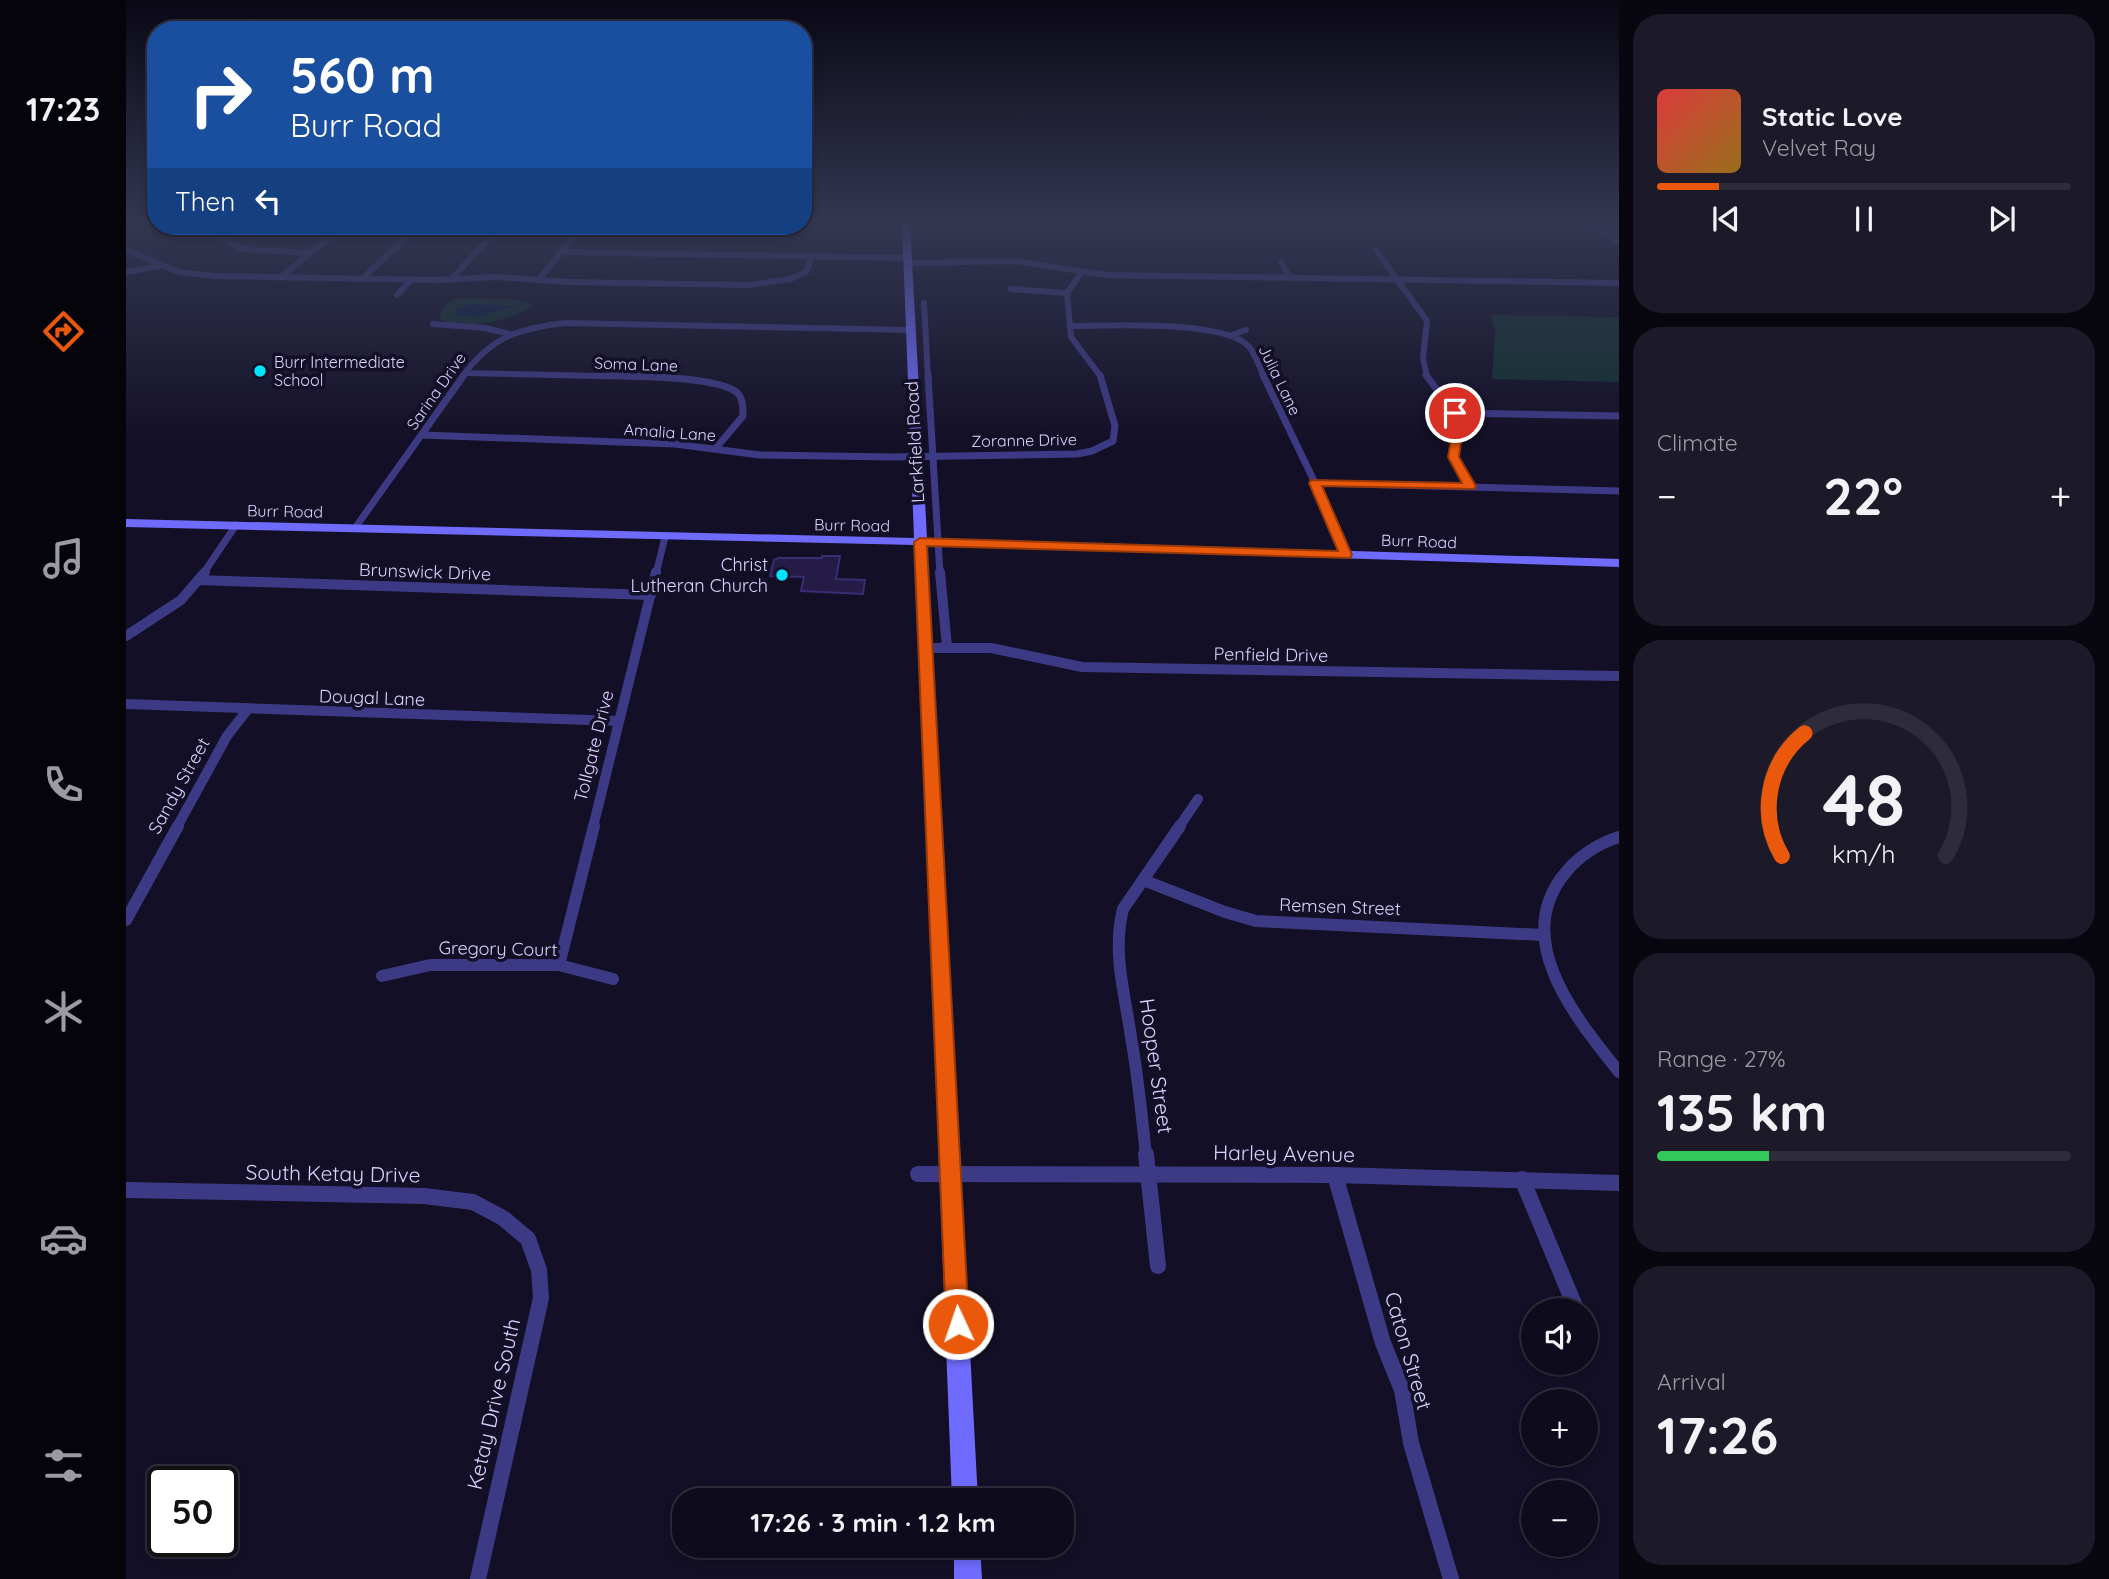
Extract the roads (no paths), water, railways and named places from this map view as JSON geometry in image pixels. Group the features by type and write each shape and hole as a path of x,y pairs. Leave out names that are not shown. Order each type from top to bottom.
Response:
{"main road":[{"name":"Larkfield Road","path":"910,298 964,1488"},
{"name":"Burr Road","path":"126,523 937,542 1619,563"},
{"path":"967,1558 968,1579"}],"street":[{"name":"Zoranne Drive","path":"916,456 1077,454 1092,452 1113,441 1115,426 1102,379 1098,370 1071,337 1067,298"},
{"path":"1411,298 1427,321 1423,365 1426,375 1455,413 1457,434 1453,457 1470,486"},
{"name":"Larkfield Road","path":"924,303 937,542 947,647"},
{"name":"Sarina Drive","path":"355,528 482,351 509,334 543,326 582,322 774,324 836,329 911,330"},
{"path":"433,324 486,328 509,334"},
{"path":"1070,326 1204,330 1232,335 1246,330"},
{"name":"Julia Lane","path":"1232,335 1248,346 1254,354 1315,483 1345,555"},
{"name":"Soma Lane","path":"466,373 684,380 724,386 735,391 741,399 743,416 716,448"},
{"path":"1455,413 1619,416"},
{"name":"Amalia Lane","path":"422,435 716,448 760,455 916,456"},
{"path":"1315,483 1619,491"},
{"path":"126,636 181,600 199,580 236,525"},
{"name":"Tollgate Drive","path":"559,965 665,537"},
{"name":"Brunswick Drive","path":"199,580 651,595"},
{"name":"Penfield Drive","path":"925,648 985,648 1012,652 1057,665 1082,667 1619,676"},
{"name":"Dougal Lane","path":"126,704 618,721"},
{"name":"Sandy Street","path":"126,920 227,736 248,709"},
{"name":"Hooper Street","path":"1158,1266 1130,1026 1116,944 1117,926 1123,909 1198,799"},
{"path":"1619,838 1586,853 1565,872 1554,887 1547,906 1543,934 1551,967 1567,1004 1619,1072"},
{"name":"Remsen Street","path":"1143,880 1225,912 1256,921 1504,930 1543,934"},
{"name":"Gregory Court","path":"382,976 430,965 559,965 613,979"},
{"name":"Harley Avenue","path":"918,1174 1335,1175 1619,1183"},
{"name":"Caton Street","path":"1335,1175 1383,1343 1402,1390 1410,1443 1451,1579"},
{"path":"1522,1179 1572,1298"},
{"name":"South Ketay Drive","path":"126,1190 424,1196 472,1202 503,1218 528,1238"},
{"name":"Ketay Drive South","path":"478,1579 541,1298 539,1270 528,1238"}],"water":[{"path":"469,304 515,306 479,317 456,315 457,309"}],"place":[{"name":"Burr Intermediate School","path":"260,371"},
{"name":"Christ Lutheran Church","path":"782,575"}]}
